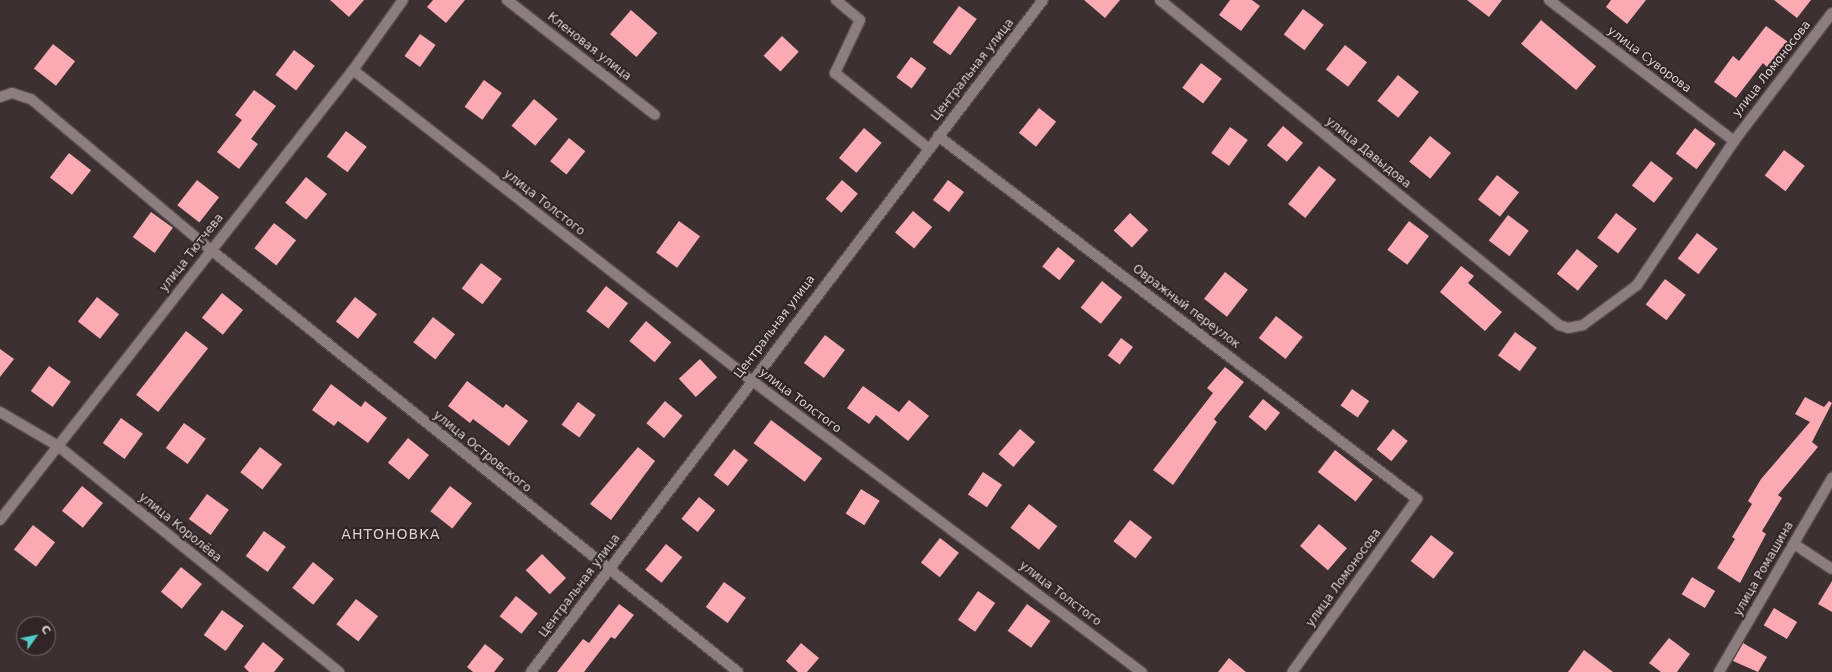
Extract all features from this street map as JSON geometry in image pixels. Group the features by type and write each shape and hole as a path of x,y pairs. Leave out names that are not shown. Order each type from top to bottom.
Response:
{"street":[{"name":"улица Тютчева","path":"0,520 353,70 403,0"},
{"name":"Кленовая улица","path":"507,0 655,115"},
{"path":"836,0 860,20 835,73 928,148"},
{"name":"Центральная улица","path":"531,672 751,380 1043,0"},
{"name":"улица Давыдова","path":"1160,0 1559,325"},
{"name":"улица Суворова","path":"1549,0 1734,141"},
{"name":"улица Ломоносова","path":"1559,325 1583,325 1637,286 1734,141 1832,13"},
{"name":"улица Толстого","path":"353,70 751,380 1142,672"},
{"name":"улица Островского","path":"0,97 12,93 32,99 211,250 608,570 738,672"},
{"name":"Овражный переулок","path":"938,136 1417,499"},
{"name":"улица Королёва","path":"0,412 58,446 339,672"},
{"name":"улица Ромашина","path":"1719,672 1832,478"},
{"name":"улица Ломоносова","path":"1292,672 1417,499"},
{"path":"1794,544 1832,569"}],"building":[{"path":"330,0 364,0 349,17"},
{"path":"433,0 465,0 446,23 427,7"},
{"path":"1084,0 1120,0 1105,18"},
{"path":"1230,0 1252,0 1260,6 1241,31 1219,15"},
{"path":"1467,0 1502,0 1489,17"},
{"path":"1611,0 1646,0 1627,24 1606,7"},
{"path":"1774,0 1811,0 1797,18"},
{"path":"959,6 977,19 950,55 933,42"},
{"path":"1303,9 1324,25 1305,50 1284,35"},
{"path":"631,10 657,33 636,57 610,34"},
{"path":"1541,20 1596,66 1576,90 1521,44"},
{"path":"1766,26 1788,42 1768,68 1763,63 1736,98 1714,82 1733,56 1739,61"},
{"path":"420,34 436,45 420,67 405,56"},
{"path":"782,36 799,52 780,71 764,56"},
{"path":"53,44 75,61 56,86 34,68"},
{"path":"1345,45 1367,62 1348,87 1326,69"},
{"path":"294,50 315,66 296,90 275,75"},
{"path":"911,57 926,68 912,88 896,77"},
{"path":"1201,63 1222,79 1203,103 1182,88"},
{"path":"1398,75 1419,92 1398,118 1377,101"},
{"path":"484,80 502,93 482,120 465,107"},
{"path":"254,90 276,106 251,139 258,144 239,169 217,152 242,120 235,115"},
{"path":"534,99 558,119 535,146 512,126"},
{"path":"1039,108 1056,122 1036,147 1019,133"},
{"path":"1283,126 1303,143 1287,162 1267,145"},
{"path":"1230,127 1248,140 1229,166 1211,153"},
{"path":"864,128 882,143 857,173 839,158"},
{"path":"1695,128 1716,144 1697,169 1676,154"},
{"path":"346,131 367,147 348,172 327,157"},
{"path":"1430,136 1451,153 1430,179 1409,162"},
{"path":"569,138 585,151 566,175 550,161"},
{"path":"1784,150 1805,166 1786,191 1765,176"},
{"path":"69,153 91,170 72,195 50,177"},
{"path":"1651,161 1673,178 1654,203 1632,185"},
{"path":"1319,166 1336,180 1305,218 1288,204"},
{"path":"1497,175 1519,192 1500,217 1478,199"},
{"path":"306,177 327,194 306,220 285,203"},
{"path":"197,180 219,197 199,222 177,205"},
{"path":"842,180 858,194 841,213 826,199"},
{"path":"948,180 964,192 949,212 933,200"},
{"path":"913,211 932,227 914,249 895,232"},
{"path":"151,212 173,228 155,253 133,237"},
{"path":"1130,213 1148,230 1132,248 1114,231"},
{"path":"1616,213 1637,229 1618,253 1597,238"},
{"path":"1508,215 1529,231 1510,256 1489,241"},
{"path":"679,221 700,236 677,268 656,253"},
{"path":"1409,221 1429,236 1407,265 1387,250"},
{"path":"274,223 296,240 276,265 254,248"},
{"path":"1697,233 1718,249 1699,274 1678,259"},
{"path":"1058,247 1075,261 1059,280 1042,266"},
{"path":"1577,249 1598,266 1578,291 1557,274"},
{"path":"481,263 502,279 483,304 462,289"},
{"path":"1461,266 1474,276 1468,283 1502,312 1485,331 1440,292"},
{"path":"1225,272 1248,290 1227,317 1204,299"},
{"path":"1665,279 1686,295 1667,320 1646,305"},
{"path":"1102,281 1122,297 1101,324 1081,307"},
{"path":"606,286 628,303 608,328 586,311"},
{"path":"222,293 243,310 223,335 202,318"},
{"path":"97,297 119,314 100,339 78,321"},
{"path":"355,297 377,314 358,339 336,321"},
{"path":"1276,316 1303,337 1286,359 1259,338"},
{"path":"433,317 455,334 435,359 413,342"},
{"path":"646,321 671,342 655,362 629,341"},
{"path":"186,331 208,348 158,412 136,395"},
{"path":"1515,332 1537,348 1520,371 1498,355"},
{"path":"825,335 845,350 824,378 804,363"},
{"path":"1121,338 1133,347 1120,365 1108,356"},
{"path":"0,349 14,359 0,377"},
{"path":"700,359 717,377 696,397 679,379"},
{"path":"49,366 71,382 53,407 31,391"},
{"path":"1225,367 1244,382 1214,419 1217,422 1173,485 1153,470 1213,393 1207,388"},
{"path":"467,381 503,408 506,404 528,421 509,446 473,419 470,423 448,406"},
{"path":"331,384 361,407 365,401 387,418 368,443 338,421 334,426 312,410"},
{"path":"863,386 899,412 909,400 929,416 908,441 876,415 869,424 847,408"},
{"path":"1352,389 1369,401 1358,417 1341,405"},
{"path":"1805,397 1824,407 1829,401 1832,403 1812,442 1818,447 1778,495 1782,498 1762,531 1766,534 1740,583 1717,568 1735,539 1732,537 1752,504 1748,501 1761,479 1810,422 1795,414"},
{"path":"1263,399 1280,413 1266,431 1249,417"},
{"path":"665,401 683,416 664,438 646,423"},
{"path":"578,402 596,415 579,438 562,425"},
{"path":"121,418 143,434 125,459 103,443"},
{"path":"771,420 822,459 805,482 754,443"},
{"path":"184,423 206,439 188,464 166,448"},
{"path":"1020,429 1035,442 1013,467 998,454"},
{"path":"1393,429 1408,441 1391,461 1377,449"},
{"path":"408,438 429,455 409,480 388,463"},
{"path":"260,447 282,464 262,489 240,472"},
{"path":"638,447 655,461 611,520 590,504"},
{"path":"734,449 748,460 728,486 714,475"},
{"path":"1335,450 1373,480 1356,502 1318,472"},
{"path":"983,472 1002,485 987,507 968,494"},
{"path":"82,486 103,503 83,528 62,511"},
{"path":"450,486 472,503 452,528 430,511"},
{"path":"861,489 880,501 864,525 846,514"},
{"path":"207,494 229,510 211,535 189,519"},
{"path":"699,497 715,510 698,532 681,519"},
{"path":"1029,504 1057,526 1039,550 1011,528"},
{"path":"1130,520 1152,537 1135,559 1113,541"},
{"path":"1319,524 1347,548 1328,570 1300,546"},
{"path":"33,525 55,542 36,567 14,549"},
{"path":"264,531 286,547 268,572 246,556"},
{"path":"1431,535 1454,553 1434,579 1411,561"},
{"path":"940,538 959,553 940,577 921,562"},
{"path":"666,544 682,557 662,583 645,570"},
{"path":"542,554 566,578 550,594 526,570"},
{"path":"313,562 334,579 313,605 292,588"},
{"path":"181,567 202,584 182,609 161,592"},
{"path":"1692,577 1715,591 1705,608 1682,594"},
{"path":"1832,581 1832,612 1818,604"},
{"path":"724,582 746,598 728,623 706,607"},
{"path":"978,591 995,603 975,632 958,620"},
{"path":"516,596 538,614 521,634 500,616"},
{"path":"356,599 378,616 358,641 336,624"},
{"path":"619,604 634,615 615,639 611,637 584,672 557,672 583,639 589,643"},
{"path":"1027,604 1050,621 1031,648 1008,631"},
{"path":"1774,608 1797,622 1787,639 1764,625"},
{"path":"222,610 244,626 226,651 204,635"},
{"path":"1669,638 1690,654 1677,672 1661,672 1649,663"},
{"path":"263,642 284,659 274,672 249,672 244,667"},
{"path":"801,643 819,658 807,672 798,672 786,661"},
{"path":"1743,643 1767,657 1758,672 1733,661"},
{"path":"485,644 504,659 494,672 473,672 467,667"},
{"path":"1584,650 1613,672 1568,672"},
{"path":"1229,658 1246,672 1218,672"}],"district":[{"name":"АНТОНОВКА","path":"391,534"}]}
